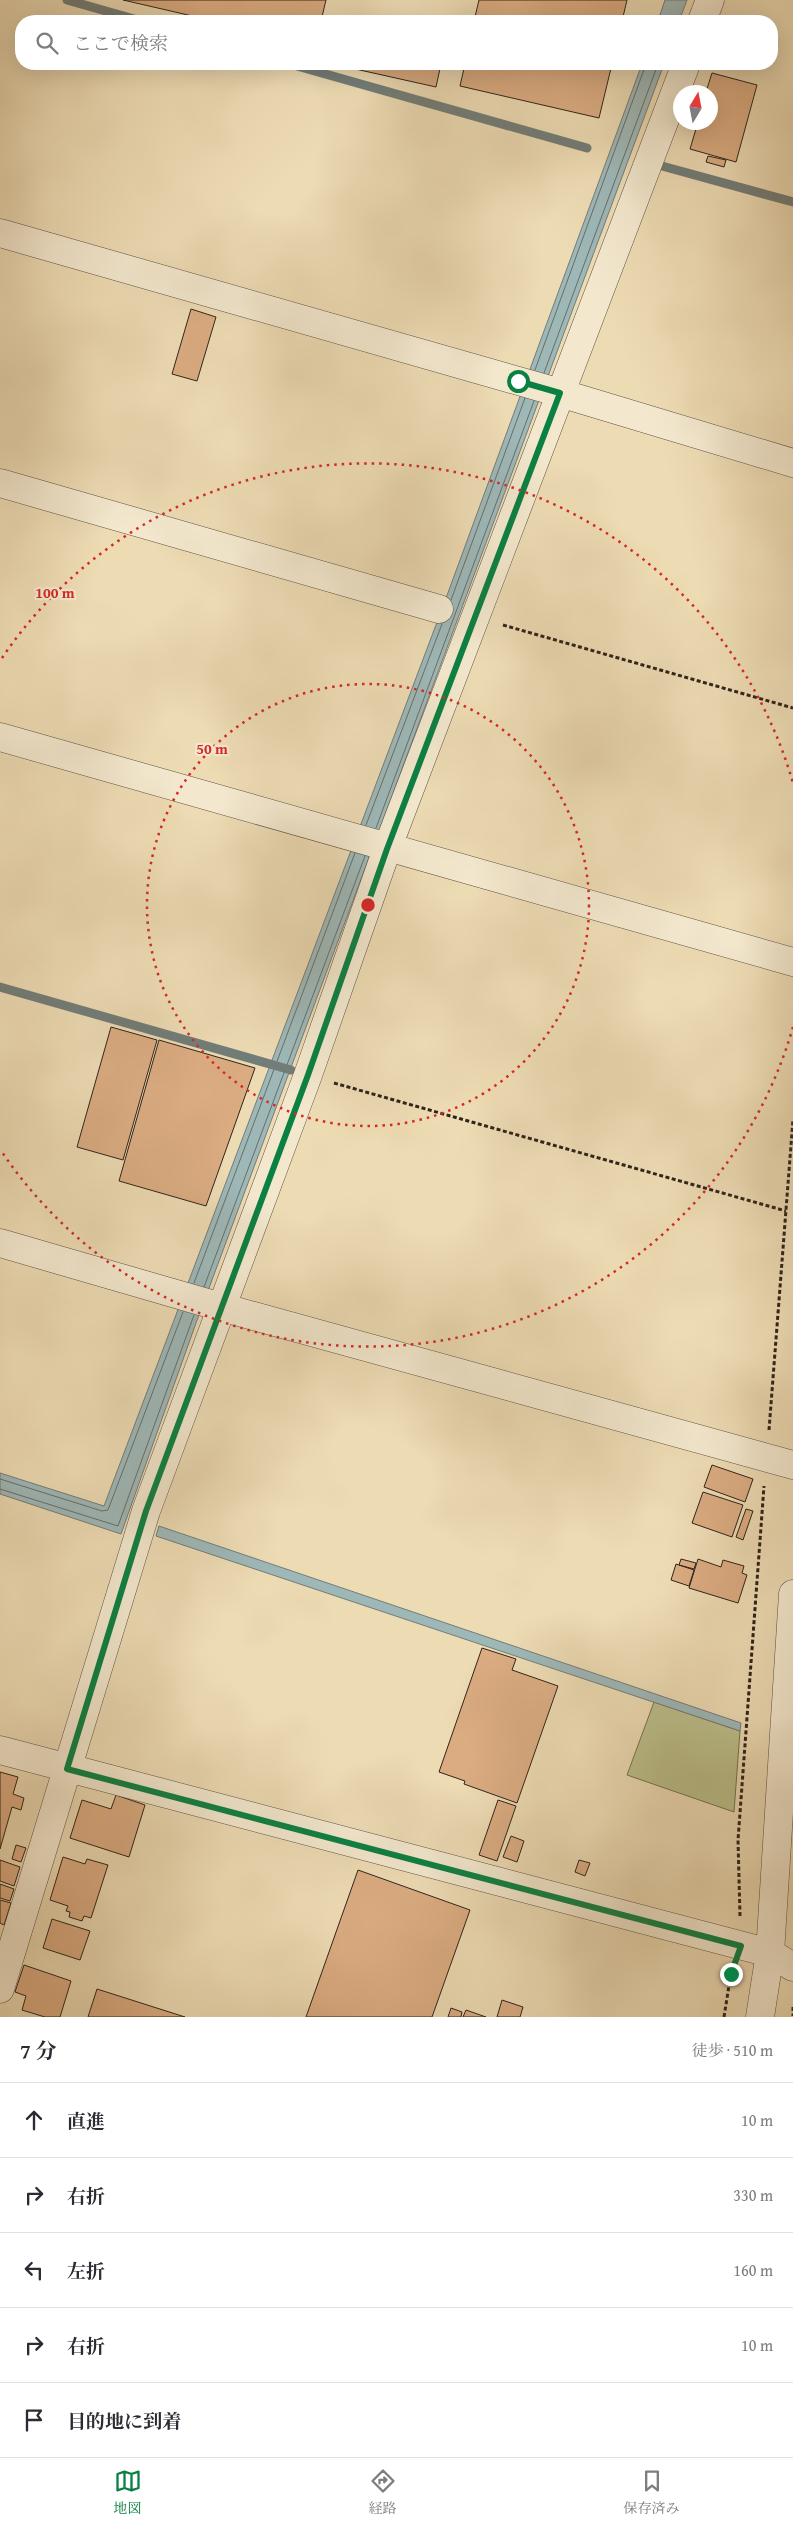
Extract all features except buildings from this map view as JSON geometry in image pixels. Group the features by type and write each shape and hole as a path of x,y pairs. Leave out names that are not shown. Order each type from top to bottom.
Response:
{"street":[{"path":"704,15 710,0"},
{"path":"0,1989 146,1511 215,1305 308,1075 383,847 475,617 555,392 684,70"},
{"path":"0,233 518,381 793,463"},
{"path":"0,483 439,608"},
{"path":"0,737 793,962"},
{"path":"0,1243 215,1305 793,1465"},
{"path":"760,2017 770,1954 793,1594"},
{"path":"0,1750 741,1946 770,1954 793,1967"}],"path":[{"path":"475,617 793,708"},
{"path":"308,1075 786,1211"},
{"path":"724,2017 731,1974 741,1946 738,1840 793,1119"}],"green space":[{"path":"654,1702 740,1731 734,1812 627,1775"}],"water":[{"path":"665,0 687,0 681,15 660,15"},
{"path":"640,70 662,70 196,1323 121,1534 0,1494 0,1473 104,1506 442,609"},
{"path":"159,1526 741,1723 740,1731 156,1536"}],"waterway":[{"path":"67,0 120,15"},
{"path":"311,70 587,148"},
{"path":"662,166 793,202"},
{"path":"0,987 291,1070"}],"route":[{"path":"518,381 560,393 387,849 308,1075 146,1511 67,1769 741,1946 731,1974"}]}
